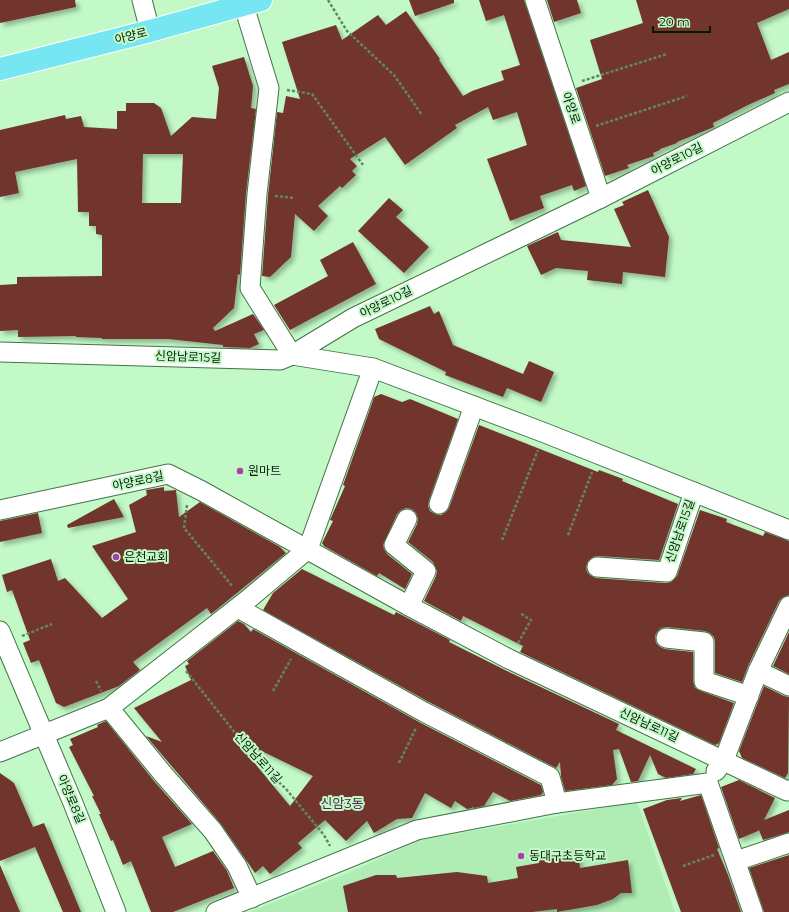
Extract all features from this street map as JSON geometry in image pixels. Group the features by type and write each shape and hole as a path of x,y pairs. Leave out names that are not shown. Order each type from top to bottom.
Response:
{"main road":[{"name":"아양로","path":"0,69 150,31 252,3"}],"street":[{"path":"142,0 150,31"},
{"name":"아양로","path":"535,0 579,131"},
{"path":"252,3 269,88 257,194 250,288 292,355"},
{"name":"아양로10길","path":"292,355 353,318 601,198 789,102"},
{"path":"579,131 601,198"},
{"name":"신암남로15길","path":"0,352 280,360 292,355 373,368 599,454 789,530"},
{"path":"0,752 109,708 242,605 308,549 373,368"},
{"path":"438,504 474,406"},
{"name":"아양로8길","path":"0,510 168,474 308,549"},
{"name":"신암남로15길","path":"597,566 667,572 694,492"},
{"path":"407,519 394,545 426,571 409,606"},
{"name":"신암남로11길","path":"308,549 409,606 509,659 787,791 789,790"},
{"path":"242,605 301,643 424,712 550,777 557,803"},
{"path":"216,912 417,830 557,803 708,783 724,760 758,671 789,606"},
{"name":"아양로8길","path":"2,637 73,803 116,912"},
{"path":"666,638 704,642 704,681 749,696"},
{"path":"758,671 789,686"},
{"path":"109,708 213,831 237,866 252,898"},
{"path":"708,783 753,912"},
{"path":"733,855 789,843"}],"path":[{"path":"328,0 347,31 394,75 422,115"},
{"path":"564,87 667,54"},
{"path":"269,88 312,94 363,166"},
{"name":"아양로","path":"579,131 687,96"},
{"path":"502,540 545,433"},
{"path":"568,534 599,454"},
{"path":"202,491 188,503 184,528 217,569 242,605"},
{"path":"509,659 531,620 520,613"},
{"path":"2,637 52,624"},
{"path":"272,691 301,643"},
{"name":"신암남로11길","path":"174,657 259,763 286,789 324,835 338,862"},
{"path":"399,763 424,712"},
{"path":"683,866 733,855"}],"shaded area":[{"name":"동대구초등학교","path":"637,802 675,912 249,912 350,872 421,840"}],"building":[{"path":"0,0 75,0 76,7 0,23"},
{"path":"409,0 454,0 454,3 415,16"},
{"path":"479,0 524,0 586,186 574,191 572,185 540,196 544,208 510,221 487,159 527,145 517,112 493,120 488,107 455,125 457,128 405,165 385,137 350,159 357,166 352,171 356,175 342,188 340,186 318,206 328,216 314,231 295,214 291,257 270,277 262,276 268,195 277,112 283,113 286,96 300,99 282,42 336,25 342,40 378,15 386,25 406,11 440,59 439,60 463,96 472,91 504,80 501,71 520,65 504,15 486,21"},
{"path":"547,0 577,0 581,13 554,22"},
{"path":"636,0 789,0 789,9 757,23 771,60 789,52 789,84 774,90 775,93 713,123 714,127 660,149 653,153 654,156 627,165 629,168 605,176 576,88 602,79 590,40 643,23"},
{"path":"244,57 253,86 251,108 256,109 246,193 240,275 238,274 234,308 213,328 215,331 253,314 264,330 254,334 259,344 250,348 223,347 223,345 168,339 102,339 76,336 18,337 18,330 0,331 0,285 17,284 17,277 102,276 102,235 96,234 96,226 89,226 89,212 78,212 77,159 15,172 19,193 0,197 0,130 65,115 66,119 81,116 84,127 117,129 117,111 126,111 126,103 154,103 161,108 171,136 192,117 216,119 219,88 212,66","holes":["143,154 183,154 181,203 142,203"]},
{"path":"648,190 669,237 665,277 623,272 622,284 587,280 588,271 556,268 541,275 527,246 558,232 561,240 631,247 614,209 624,205 622,202"},
{"path":"389,198 403,210 396,217 429,247 404,273 358,231"},
{"path":"353,242 376,284 290,330 274,305 328,276 320,260"},
{"path":"430,306 434,314 439,311 453,345 523,374 529,361 554,372 541,402 507,388 503,397 445,375 446,372 379,339 375,329"},
{"path":"381,394 402,402 410,399 458,419 429,500 428,506 430,511 435,514 441,515 449,508 479,425 598,472 599,470 623,479 622,481 678,504 659,560 598,556 593,557 588,561 586,567 587,572 596,578 666,583 671,582 677,576 700,510 727,519 726,522 763,536 765,532 789,541 789,595 783,597 779,601 742,682 715,673 715,642 714,637 710,633 705,631 667,627 661,628 655,636 656,643 660,647 665,649 693,652 693,681 695,688 734,703 719,743 715,745 520,652 523,646 463,616 461,621 424,601 437,571 433,562 408,542 418,519 416,513 412,509 406,508 397,514 383,545 387,554 412,574 405,589 379,573 377,576 324,546 322,543 333,521 330,520 345,486 343,485 374,397"},
{"path":"164,487 164,491 176,490 179,517 200,502 280,547 286,553 211,614 207,608 133,662 140,670 119,686 64,707 56,703 39,660 31,663 23,643 30,640 12,590 7,592 2,575 51,559 58,581 65,578 102,618 128,599 92,546 136,532 129,505 147,495 146,490"},
{"path":"114,499 124,517 68,528 67,525"},
{"path":"38,513 42,533 0,542 0,521"},
{"path":"302,569 394,615 396,612 450,640 449,642 619,724 616,730 696,769 693,774 666,778 658,774 650,755 638,781 631,782 619,749 613,750 617,779 612,785 565,791 561,777 560,762 556,768 429,702 263,610 273,593"},
{"path":"238,621 244,624 251,632 253,629 419,722 541,785 543,792 541,795 510,801 493,792 484,806 467,809 455,801 451,808 425,793 412,818 397,819 374,833 367,821 346,841 325,820 298,843 302,848 270,874 263,866 255,873 221,824 146,736 162,742 134,708 191,680 185,666 189,664 187,661","holes":["233,737 313,776 290,806"]},
{"path":"789,632 789,674 773,666"},
{"path":"764,686 789,697 788,773 785,778 742,758 739,751"},
{"path":"106,721 154,781 192,824 162,837 175,867 213,851 227,871 234,888 173,912 151,912 131,861 123,865 113,840 111,841 99,814 101,814 92,796 94,796 69,747 73,745 70,739 98,727 97,725"},
{"path":"0,773 14,783 33,827 44,823 81,912 63,912 35,847 0,861"},
{"path":"739,780 775,798 764,820 789,810 789,832 763,840 759,830 739,839 721,787"},
{"path":"701,795 719,848 717,849 741,912 681,912 643,809 667,800 682,798 680,801"},
{"path":"578,849 580,868 628,860 632,893 621,893 613,899 597,905 557,912 557,909 532,912 348,912 343,886 376,875 396,875 397,878 457,872 487,876 488,883 518,878 516,867 539,863 539,856"},
{"path":"789,855 789,912 764,912 749,868"},
{"path":"0,865 20,912 0,912"}],"place":[{"name":"원마트","path":"240,471"},
{"name":"은천교회","path":"116,557"},
{"name":"동대구초등학교","path":"521,856"}],"district":[{"name":"신암3동","path":"342,803"}]}
